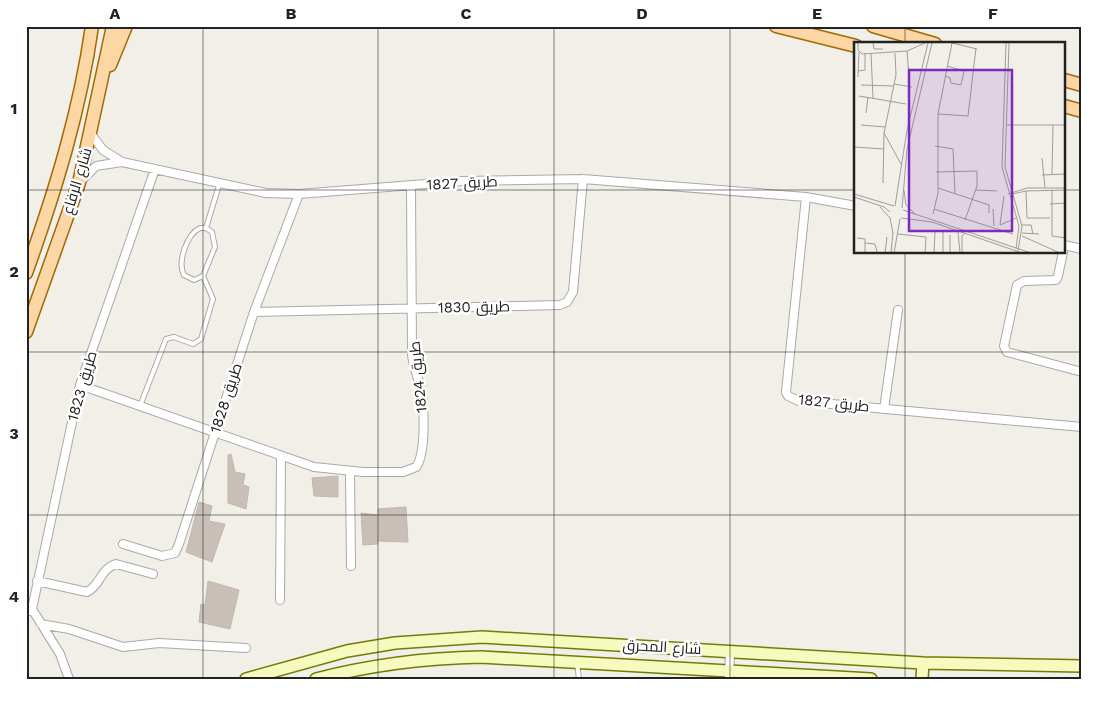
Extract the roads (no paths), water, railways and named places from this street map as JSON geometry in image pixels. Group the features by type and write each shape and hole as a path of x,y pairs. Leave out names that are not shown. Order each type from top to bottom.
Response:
{"main road":[{"name":"شارع الرفاع","path":"26,273 66,152 88,56 92,26"},
{"name":"شارع الرفاع","path":"26,332 79,183 113,26"},
{"path":"102,81 126,26"},
{"path":"776,26 854,46"},
{"path":"873,26 928,42"},
{"path":"1066,81 1082,85"},
{"path":"1066,107 1082,111"},
{"name":"شارع المحرق","path":"252,678 347,651 443,638 521,638 923,663 1082,666"},
{"name":"شارع المحرق","path":"316,679 442,658 521,657 730,675 871,679"},
{"path":"922,679 923,663"}],"street":[{"name":"طريق 1827","path":"91,134 103,150 122,162 266,193 299,194 463,181 584,179 806,197 854,206"},
{"name":"طريق 1827","path":"79,183 96,166 122,162"},
{"name":"طريق 1823","path":"69,679 60,654 41,624 29,610 80,385 155,169"},
{"name":"طريق 1830","path":"254,312 560,305 567,302 573,292 584,179"},
{"path":"411,185 413,308"},
{"name":"طريق 1828","path":"123,544 162,556 175,553 254,312 299,194"},
{"name":"طريق 1827","path":"806,197 786,392 788,396 799,401 1082,427"},
{"path":"1066,245 1082,249"},
{"path":"1063,254 1056,280 1024,281 1017,286 1004,346 1007,352 1082,372"},
{"name":"طريق 1824","path":"80,385 314,466 350,472 403,472 416,467 420,461 423,407 422,392 414,371 413,308"},
{"path":"884,409 898,310"},
{"path":"280,600 281,456"},
{"path":"350,472 350,566"},
{"path":"37,581 88,592 92,590 104,570 116,564 153,574"},
{"path":"41,624 69,630 123,647 160,643 246,648"},
{"path":"730,651 730,675"}],"lane":[{"path":"206,228 220,182"},
{"path":"206,228 214,236 215,247 202,276 194,280 184,275 181,264 195,230 206,228"},
{"path":"140,406 166,339 174,337 192,344 201,339 213,299 202,276"},
{"path":"577,661 579,679"}]}
